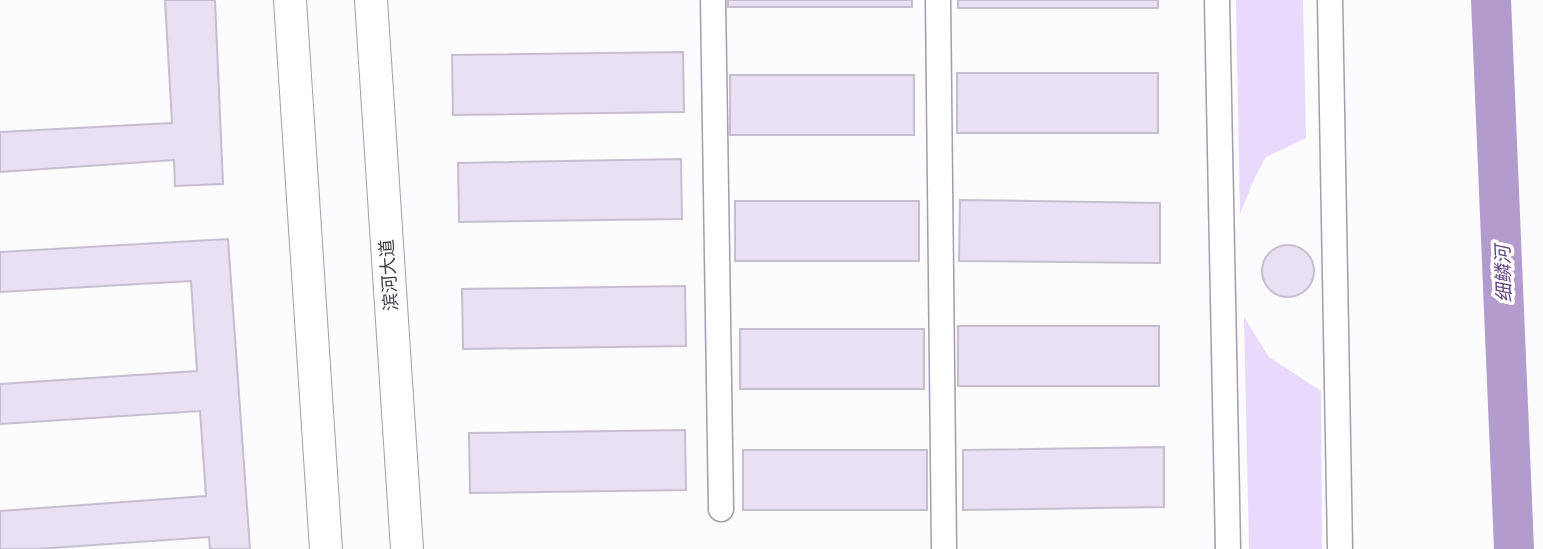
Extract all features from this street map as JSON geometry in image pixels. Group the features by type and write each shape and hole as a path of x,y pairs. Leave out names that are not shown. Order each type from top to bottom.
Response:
{"main road":[{"path":"290,0 326,549"},
{"name":"滨河大道","path":"371,0 407,549"}],"street":[{"path":"713,0 721,509"},
{"path":"937,0 944,549"},
{"path":"1217,0 1228,549"},
{"path":"1330,0 1340,549"}],"shaded area":[{"path":"1236,0 1303,0 1306,138 1266,157 1240,214"},
{"path":"1244,317 1269,357 1321,391 1322,549 1249,549"}],"building":[{"path":"165,0 215,0 223,184 175,186 174,160 0,172 0,132 172,123"},
{"path":"728,0 912,0 912,7 728,7"},
{"path":"958,0 1158,0 1158,8 958,8"},
{"path":"683,52 684,112 453,115 452,55"},
{"path":"957,73 1158,73 1158,133 957,133"},
{"path":"730,75 914,75 914,135 730,135"},
{"path":"681,159 682,219 459,222 458,163"},
{"path":"960,200 1160,203 1160,263 959,261"},
{"path":"735,201 919,201 919,261 735,261"},
{"path":"228,239 250,549 210,549 209,537 37,549 0,549 0,511 206,496 200,411 0,424 0,384 197,371 191,281 0,292 0,252"},
{"path":"1288,245 1298,247 1306,253 1312,261 1312,281 1306,289 1298,295 1288,297 1278,295 1270,289 1264,281 1262,271 1264,261 1270,253 1278,247"},
{"path":"685,286 686,346 463,349 462,289"},
{"path":"958,326 1159,326 1159,386 958,386"},
{"path":"740,329 924,329 924,389 740,389"},
{"path":"685,430 686,490 470,493 469,433"},
{"path":"1164,447 1164,507 963,510 963,450"},
{"path":"743,450 927,450 927,510 743,510"}],"waterway":[{"name":"细鳞河","path":"1491,0 1514,549"}]}
